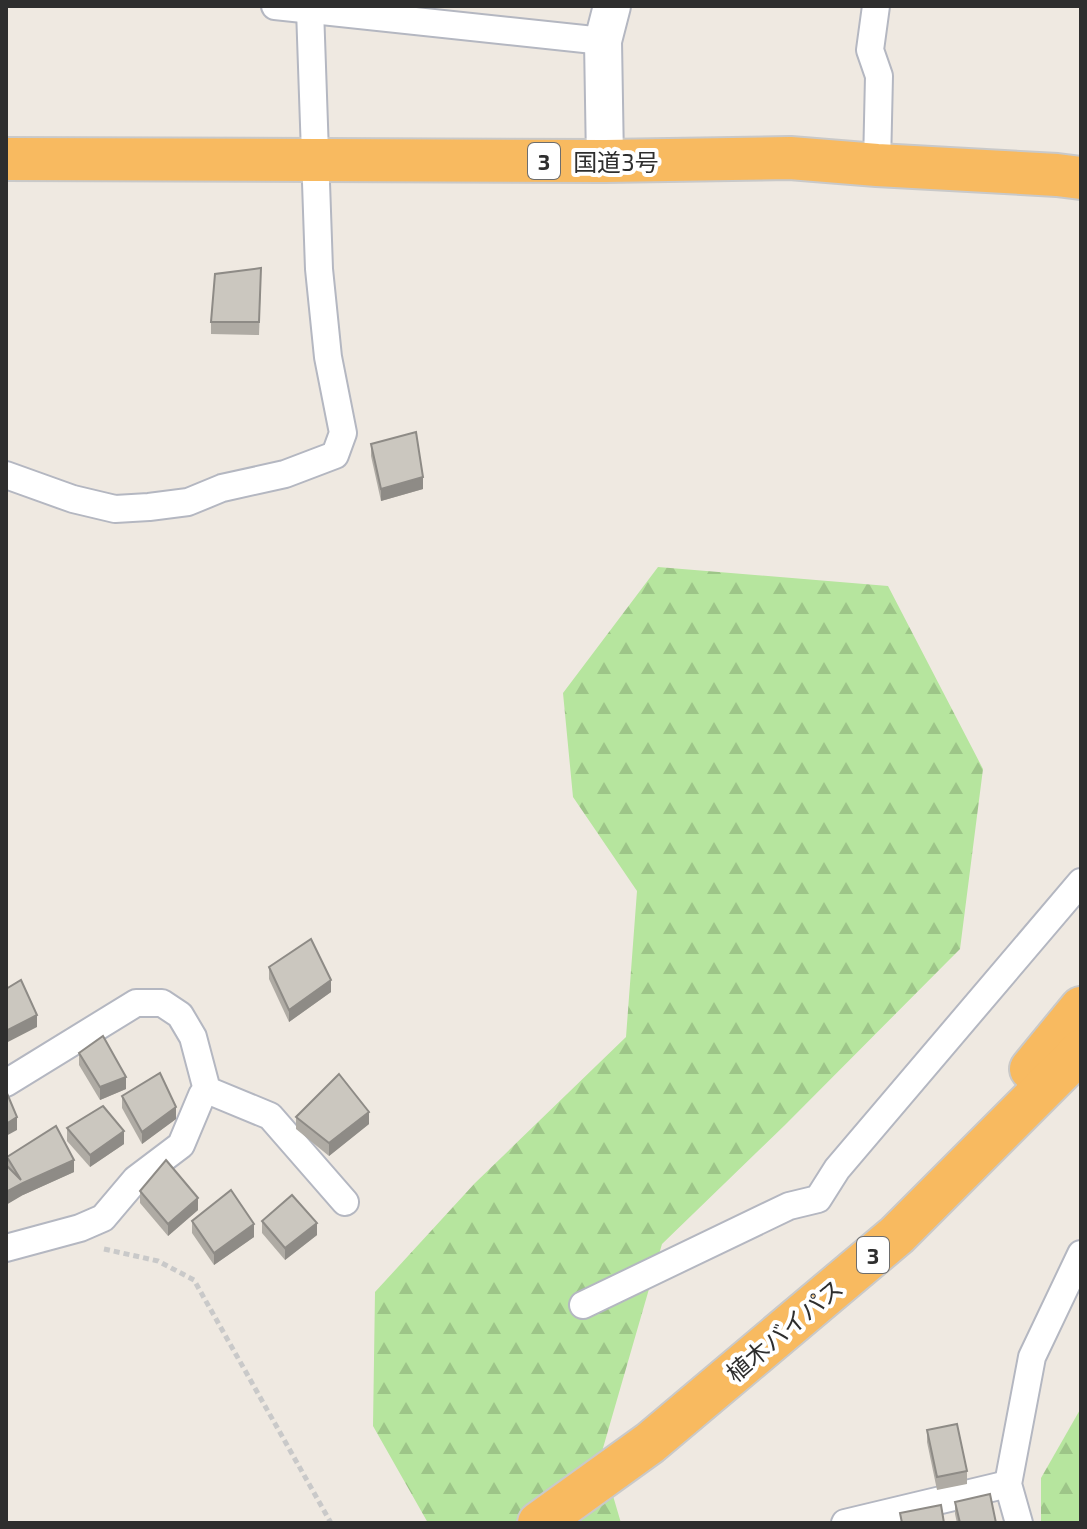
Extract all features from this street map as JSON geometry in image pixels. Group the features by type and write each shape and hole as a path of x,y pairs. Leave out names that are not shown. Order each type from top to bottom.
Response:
{"highway":[{"name":"国道3号","path":"6,159 605,161 790,158 1081,178"},
{"path":"897,1235 1081,1008"},
{"name":"植木バイパス","path":"539,1523 650,1443 897,1235 1081,1051"},
{"path":"1038,1094 1081,1075"}],"main road":[{"path":"605,161 603,41 612,6"}],"street":[{"path":"275,6 603,41"},
{"path":"876,6 870,50 879,76 877,165"},
{"path":"6,475 73,499 115,509 149,507 188,502 222,488 285,474 335,455 343,433 328,357 319,269 310,9"},
{"path":"583,1305 789,1206 818,1199 837,1169 1081,882"},
{"path":"6,1083 136,1003 162,1003 180,1015 193,1037 207,1090"},
{"path":"207,1090 270,1116 345,1202"},
{"path":"6,1248 80,1228 103,1218 136,1179 181,1145 207,1090"},
{"path":"1019,1523 1008,1484 1032,1357 1081,1254"},
{"path":"845,1523 1008,1484"}],"path":[{"path":"97,1247 158,1261 194,1280 331,1523"}],"green space":[{"path":"658,567 888,586 983,769 960,949 662,1244 601,1455 621,1523 428,1523 373,1426 375,1292 475,1183 626,1037 637,891 573,797 563,693"},
{"path":"1081,1408 1081,1523 1041,1523 1041,1478"}],"building":[{"path":"261,268 259,322 211,322 215,274"},
{"path":"416,432 423,477 381,489 371,444"},
{"path":"311,939 331,980 289,1010 269,967"},
{"path":"21,980 37,1015 6,1031 6,989"},
{"path":"103,1036 126,1077 100,1087 79,1053"},
{"path":"160,1073 176,1107 142,1132 122,1096"},
{"path":"339,1074 369,1112 329,1143 296,1117"},
{"path":"6,1091 17,1117 6,1124"},
{"path":"103,1106 124,1131 90,1155 67,1128"},
{"path":"56,1126 74,1160 6,1192 6,1165 21,1180 7,1157"},
{"path":"166,1160 198,1198 168,1224 140,1191"},
{"path":"231,1190 254,1224 214,1253 192,1221"},
{"path":"292,1195 317,1223 285,1248 262,1221"},
{"path":"957,1424 967,1471 937,1477 927,1430"},
{"path":"990,1494 996,1523 960,1523 955,1502"},
{"path":"941,1505 944,1523 902,1523 900,1513"}]}
